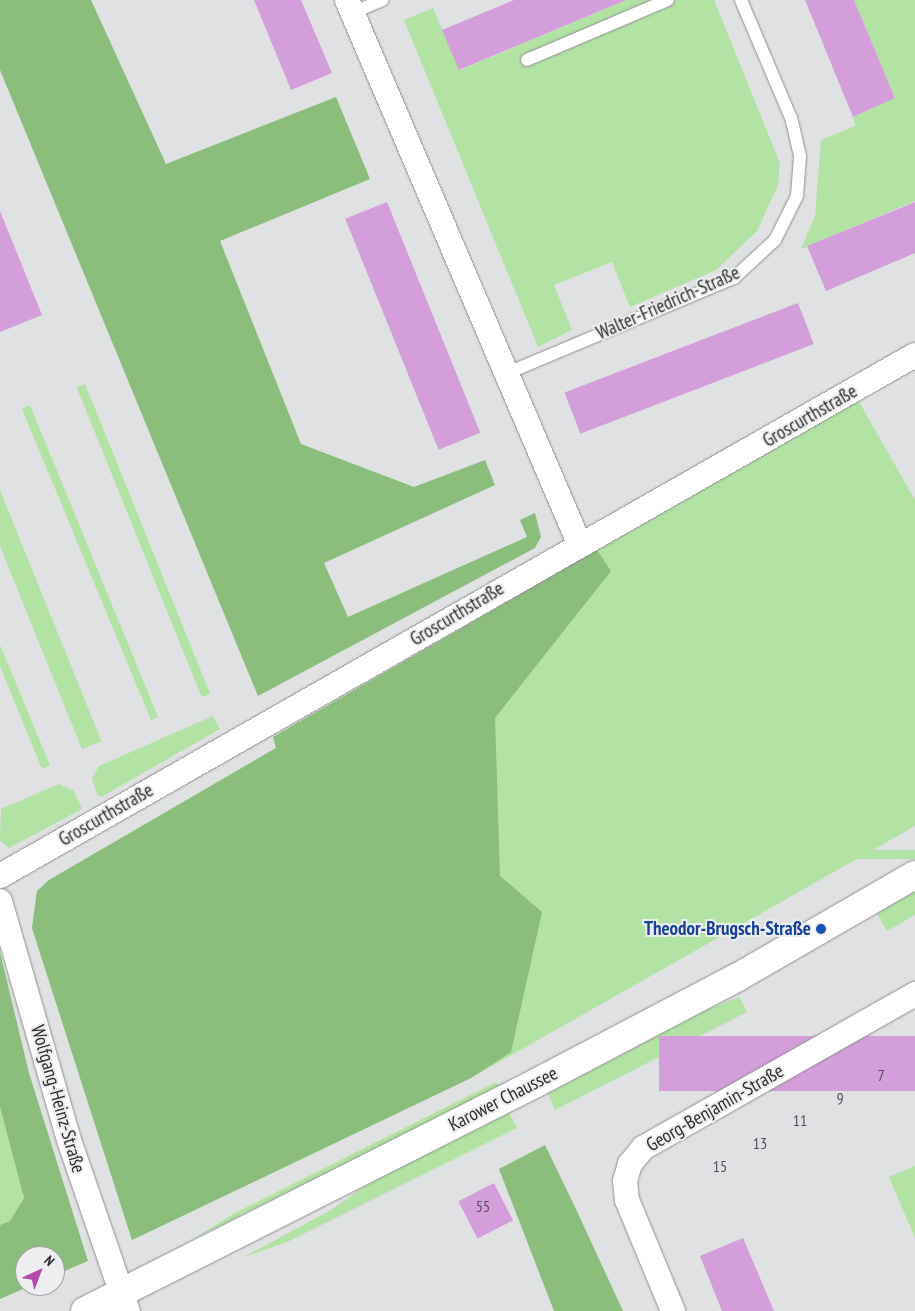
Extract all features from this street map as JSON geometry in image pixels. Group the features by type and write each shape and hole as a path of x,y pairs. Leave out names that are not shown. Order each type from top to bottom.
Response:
{"main road":[{"name":"Karower Chaussee","path":"85,1311 124,1303 738,977 915,875"}],"street":[{"path":"349,7 485,332 510,372 579,543"},
{"name":"Groscurthstraße","path":"0,876 579,543 605,534 915,355"},
{"name":"Wolfgang-Heinz-Straße","path":"0,901 70,1143 124,1303"},
{"name":"Georg-Benjamin-Straße","path":"673,1311 627,1200 625,1182 630,1164 643,1148 915,994"}],"lane":[{"path":"349,7 382,0"},
{"path":"526,60 668,0"},
{"name":"Walter-Friedrich-Straße","path":"510,372 734,278 775,240 797,196 800,156 790,118 741,0"}],"green space":[{"path":"0,0 91,0 166,164 336,97 370,179 220,241 301,444 414,487 485,460 495,485 324,563 348,617 527,537 520,520 535,513 541,537 535,548 258,696 0,70"},
{"path":"626,0 714,0 780,163 778,185 757,231 716,270 630,307 612,262 554,285 572,330 538,347 404,20 433,8 460,70"},
{"path":"854,0 915,0 915,201 801,249 815,216 821,140 855,126 853,117 895,98"},
{"path":"85,384 210,694 202,697 77,387"},
{"path":"858,400 915,500 915,826 471,1078 132,1240 32,928 37,891 49,880 276,748 273,737"},
{"path":"30,405 158,717 151,720 22,409"},
{"path":"0,490 102,741 82,749 0,546"},
{"path":"597,550 611,571 495,718 500,876 542,912 511,1052 471,1078 132,1240 32,928 37,891 49,880 276,748 273,737"},
{"path":"0,645 50,765 42,769 0,666"},
{"path":"213,716 220,729 101,797 97,794 92,778 99,766"},
{"path":"59,784 74,791 82,809 9,848 0,841 1,809"},
{"path":"481,850 915,850 915,859 481,859"},
{"path":"915,890 915,915 887,931 876,912"},
{"path":"0,952 29,1073 88,1261 65,1271 65,1246 15,1246 15,1292 0,1299 0,1225 10,1221 24,1198 0,1107"},
{"path":"739,997 747,1012 555,1110 548,1093 694,1015"},
{"path":"496,1082 500,1087 195,1238 233,1214"},
{"path":"0,1107 24,1198 10,1221 0,1225"},
{"path":"508,1111 517,1128 285,1243 244,1257 331,1210 385,1172"},
{"path":"545,1145 623,1311 554,1311 499,1169"},
{"path":"915,1166 915,1238 889,1177"}],"building":[{"path":"254,0 301,0 332,73 291,90"},
{"path":"514,0 626,0 459,70 442,30"},
{"path":"805,0 854,0 895,98 853,117"},
{"path":"387,202 480,433 439,450 345,219"},
{"path":"915,202 915,253 826,291 807,246"},
{"path":"0,211 42,315 0,332"},
{"path":"798,303 814,344 580,434 565,393"},
{"path":"659,1036 915,1036 915,1091 659,1091"},
{"path":"494,1183 513,1220 477,1239 458,1201"},
{"path":"743,1238 774,1311 722,1311 700,1256"}],"place":[{"name":"Theodor-Brugsch-Straße","path":"821,929"}]}
